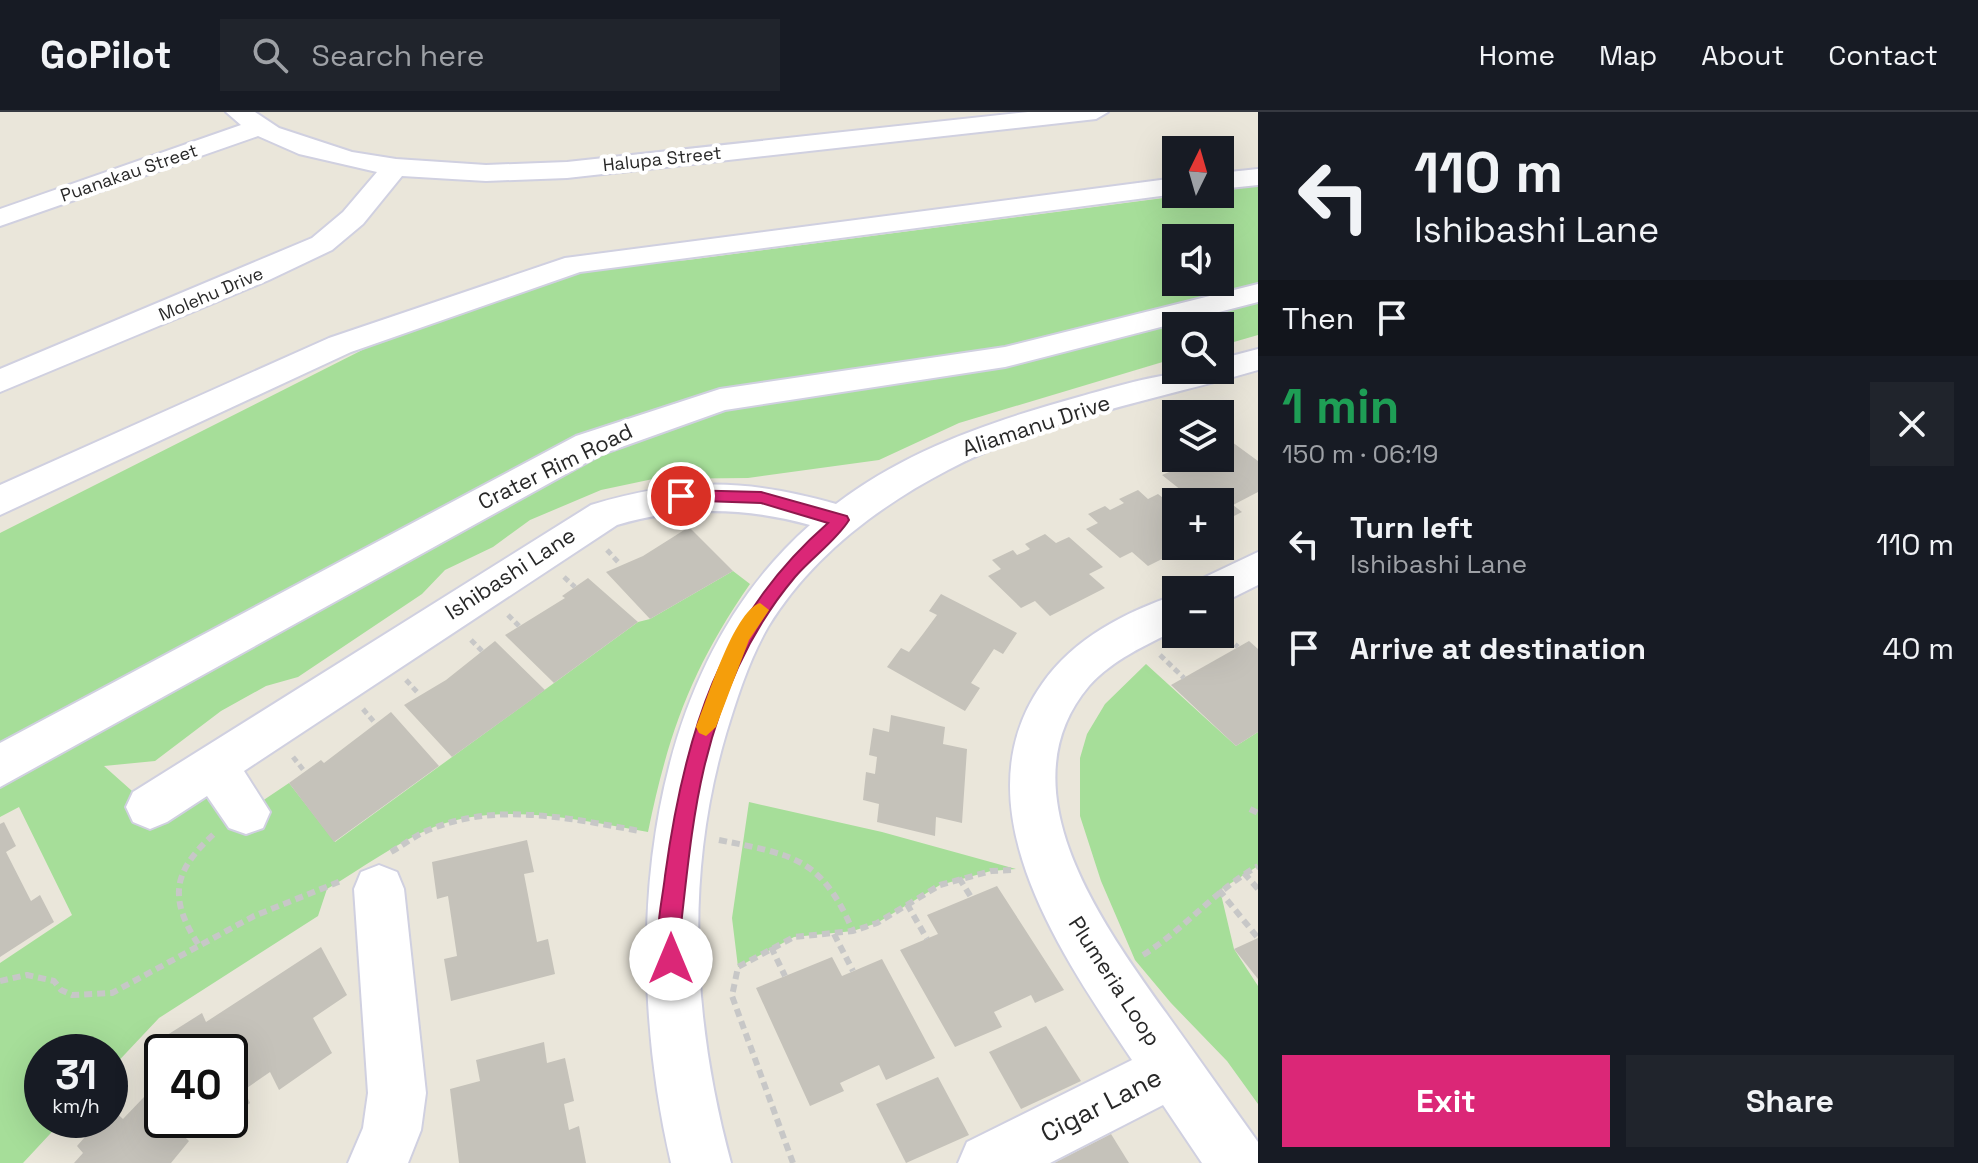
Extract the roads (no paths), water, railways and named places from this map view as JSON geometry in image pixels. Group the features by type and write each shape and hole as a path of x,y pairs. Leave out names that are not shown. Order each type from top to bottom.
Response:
{"street":[{"name":"Halupa Street","path":"248,120 335,155 395,167 464,172 545,171 1034,115 1096,112"},
{"name":"Puanakau Street","path":"0,218 248,120"},
{"name":"Molehu Drive","path":"0,381 258,274 322,244 353,218 395,167"},
{"path":"1234,180 1258,177"},
{"path":"0,501 340,345 575,264 1162,188"},
{"name":"Crater Rim Road","path":"0,766 504,488 589,445 720,400 1005,357 1257,283"},
{"name":"Aliamanu Drive","path":"1234,366 1258,359"},
{"name":"Aliamanu Drive","path":"701,1163 676,1041 669,931 694,769 713,703 741,638 808,550 841,520 901,479 949,453 1001,433 1171,384"},
{"name":"Ishibashi Lane","path":"150,807 604,515 652,501 706,494 761,498 841,520"},
{"path":"1234,580 1258,567"},
{"name":"Plumeria Loop","path":"1162,634 1104,648 1074,672 1053,699 1039,732 1032,801 1056,884 1079,931 1237,1163"},
{"path":"213,766 230,823"},
{"path":"378,1163 392,1130 397,1093 379,889"},
{"name":"Cigar Lane","path":"988,1163 1172,1070"}]}
